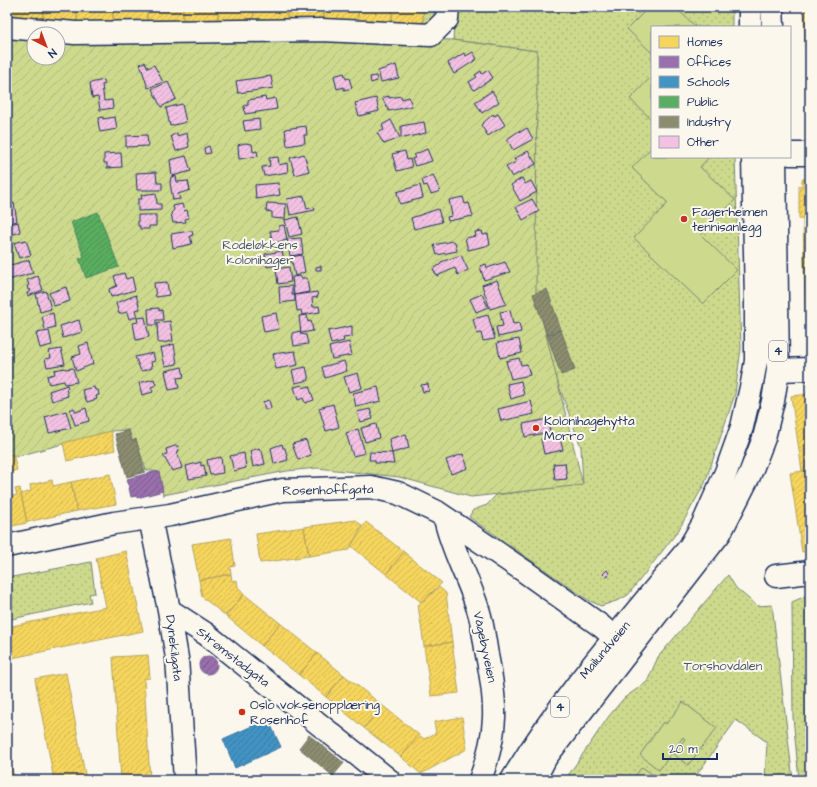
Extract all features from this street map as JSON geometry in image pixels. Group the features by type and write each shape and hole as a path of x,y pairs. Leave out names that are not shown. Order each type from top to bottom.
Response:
{"street":[{"path":"7,26 75,33 322,30 431,35 447,20 448,7"},
{"path":"750,7 750,26"},
{"path":"772,7 773,26"},
{"path":"791,154 810,154"},
{"name":"4","path":"711,528 726,472 748,406 756,360 753,158"},
{"name":"4","path":"711,528 750,474 764,438 773,401 778,370 776,158"},
{"path":"778,370 810,369"},
{"name":"Rosenhoffgata","path":"7,546 114,523 150,518 283,490 371,487 398,493 445,518 524,570 622,644"},
{"name":"Dynekilgata","path":"150,518 169,610 177,658 185,780"},
{"name":"Vågebyveien","path":"445,518 449,535 480,615 496,708 493,736 488,758 480,780"},
{"name":"Mailundveien","path":"534,780 546,757 622,644 711,528"},
{"path":"776,576 810,572"},
{"name":"Strømstadgata","path":"169,610 206,634 389,780"},
{"name":"Mailundveien","path":"512,780 531,748 577,683 622,644"}],"green space":[{"path":"423,7 434,7 434,23 423,28"},
{"path":"455,7 732,7 732,26 651,26 651,158 735,158 741,348 735,394 705,483 678,531 628,595 619,600 601,606 588,600 469,517 473,510 487,505 496,495 583,484 581,447 529,303 537,51 453,40"},
{"path":"649,7 675,7 695,26 651,26 651,52 627,29"},
{"name":"Rodeløkkens kolonihager","path":"174,30 453,40 537,51 536,294 583,485 471,497 399,477 317,468 287,471 163,495 159,472 146,470 136,440 132,441 129,430 111,431 7,459 7,31 26,31 26,66 66,66 66,31"},
{"path":"651,77 651,119 630,99"},
{"name":"Fagerheimen tennisanlegg","path":"651,148 651,158 708,158 700,167 735,200 701,235 737,270 703,304 634,238 668,203 632,168"},
{"path":"91,562 95,593 89,594 91,602 7,620 7,578"},
{"name":"Torshovdalen","path":"728,575 736,588 757,606 772,605 793,780 765,780 767,742 736,720 693,780 565,780 609,716 624,698 647,682 658,657"},
{"path":"810,594 810,780 799,780 793,717 792,602"},
{"path":"683,702 717,728 688,765 673,754 685,739 683,737 659,770 640,755 663,722 666,724"},
{"path":"642,767 660,780 632,780"}],"building: Homes":[{"path":"7,7 43,7 43,22 7,22"},
{"path":"43,7 77,7 77,22 43,22"},
{"path":"77,7 113,7 113,23 77,22"},
{"path":"113,7 147,7 147,23 113,23"},
{"path":"147,7 183,7 183,23 147,23"},
{"path":"183,7 218,7 218,23 183,23"},
{"path":"218,7 254,7 253,23 218,23"},
{"path":"254,7 287,7 287,24 253,23"},
{"path":"287,7 324,7 324,24 287,24"},
{"path":"324,7 358,7 358,24 324,24"},
{"path":"358,7 392,7 392,24 358,24"},
{"path":"392,7 423,7 423,28 392,28"},
{"path":"804,7 810,7 810,117 807,117"},
{"path":"802,179 810,179 810,267 804,267 803,219 799,219 799,186 802,186"},
{"path":"804,267 810,267 810,362 809,344 806,344"},
{"path":"810,394 810,470 802,471 791,396"},
{"path":"111,431 115,450 67,461 63,443"},
{"path":"13,454 17,470 7,473 7,456"},
{"path":"810,470 810,551 802,552 790,473"},
{"path":"110,474 116,504 77,511 71,482"},
{"path":"52,480 53,486 71,482 77,511 27,522 21,494 31,491 30,485"},
{"path":"20,488 27,523 7,527 7,497 17,495 15,489"},
{"path":"356,520 362,526 349,550 309,556 304,527"},
{"path":"366,522 404,552 386,574 351,546"},
{"path":"304,527 309,556 260,563 256,534"},
{"path":"231,538 235,566 230,567 231,574 199,580 192,544"},
{"path":"126,551 143,631 7,659 7,627 106,607 96,558"},
{"path":"404,552 442,583 421,602 386,574"},
{"path":"231,574 232,581 237,580 238,587 244,593 226,616 202,597 199,580"},
{"path":"439,587 446,593 452,642 424,646 418,605"},
{"path":"244,594 280,623 262,646 226,616"},
{"path":"280,623 317,653 299,675 262,646"},
{"path":"452,642 459,693 431,696 424,646"},
{"path":"317,653 344,675 326,697 299,675"},
{"path":"148,655 150,678 144,679 150,780 121,780 113,657"},
{"path":"66,673 86,780 54,780 35,679"},
{"path":"344,675 382,705 364,728 326,697"},
{"path":"382,705 419,735 401,757 364,728"},
{"path":"462,717 467,749 421,774 401,757 419,735 424,739 436,733 434,722"},
{"path":"7,753 15,780 7,780"}],"building: Offices":[{"path":"153,472 159,472 163,491 137,498 137,496 131,497 127,479"},
{"path":"208,656 214,659 217,665 214,671 208,674 202,671 199,665 202,659"}],"building: Schools":[{"path":"268,719 281,747 235,768 223,739"}],"building: Public":[{"path":"98,212 119,267 86,278 79,258 84,257 71,222"}],"building: Industry":[{"path":"547,289 561,330 547,335 533,294"},
{"path":"561,330 575,370 561,375 547,335"},
{"path":"129,430 132,441 136,439 145,472 127,477 115,434"},
{"path":"309,735 344,763 333,776 299,748"}],"building: Other":[{"path":"473,52 477,59 454,74 448,63 464,53 466,56"},
{"path":"145,62 148,68 154,65 163,82 148,88 140,64"},
{"path":"396,65 399,78 381,82 378,71"},
{"path":"488,70 493,78 474,90 469,82 477,77 475,75 481,71 482,74"},
{"path":"344,73 346,79 349,78 352,88 344,90 344,87 337,89 334,76"},
{"path":"271,76 273,88 238,93 236,81"},
{"path":"376,76 377,81 371,83 370,77"},
{"path":"104,80 105,84 102,85 104,101 112,100 113,108 100,110 98,97 92,98 90,83"},
{"path":"168,82 176,99 161,107 152,89"},
{"path":"492,91 499,102 482,113 475,102"},
{"path":"389,96 389,98 401,96 402,99 409,97 412,106 389,111 382,98"},
{"path":"265,97 266,100 275,98 277,109 245,114 244,106 248,105 248,100"},
{"path":"376,98 379,111 359,116 355,103"},
{"path":"182,104 186,122 170,126 166,108"},
{"path":"493,114 494,116 498,114 505,125 488,136 481,125"},
{"path":"103,117 103,119 115,117 117,129 100,132 98,121 99,118"},
{"path":"259,119 260,129 245,131 243,121"},
{"path":"391,120 400,138 384,144 377,133 384,130 382,125"},
{"path":"424,122 426,133 404,138 401,137 401,126"},
{"path":"306,126 307,135 304,135 305,143 287,146 285,129"},
{"path":"527,128 533,139 513,150 507,139 519,131 520,132"},
{"path":"177,133 177,136 187,133 189,147 176,151 171,136"},
{"path":"147,135 148,146 126,147 126,136"},
{"path":"245,143 252,144 253,152 257,151 258,156 239,159 238,145"},
{"path":"209,146 211,153 205,154 204,148"},
{"path":"427,149 432,161 415,166 412,159 415,158 414,155"},
{"path":"405,151 407,160 410,159 412,167 397,171 392,154"},
{"path":"528,151 536,164 512,177 506,167 516,162 514,159"},
{"path":"121,153 122,167 107,168 107,163 104,163 104,154"},
{"path":"304,154 309,171 295,175 290,158"},
{"path":"186,156 191,171 172,176 170,160"},
{"path":"278,157 279,165 287,163 288,172 264,176 262,167 270,166 269,158"},
{"path":"156,172 157,183 162,183 162,190 137,190 136,173"},
{"path":"433,175 440,191 431,194 427,185 424,186 422,180"},
{"path":"176,176 177,182 188,181 190,190 178,194 180,199 173,200 170,183 171,177"},
{"path":"522,178 525,184 531,181 537,192 520,201 511,185"},
{"path":"278,183 280,195 256,199 255,185"},
{"path":"420,185 423,198 400,204 397,192"},
{"path":"7,190 11,201 7,202"},
{"path":"156,193 157,204 161,204 161,210 138,211 138,199 142,199 141,195"},
{"path":"304,196 307,209 314,207 315,210 290,215 287,199"},
{"path":"463,197 465,204 469,203 473,216 448,221 447,217 452,216 449,200"},
{"path":"532,199 539,211 523,220 516,207"},
{"path":"14,203 17,221 7,224 7,205"},
{"path":"267,203 286,204 285,219 272,218 272,212 266,211"},
{"path":"182,204 184,211 187,210 189,218 185,219 186,222 173,223 171,213 174,210 173,206"},
{"path":"438,209 442,222 414,229 411,218"},
{"path":"138,215 156,215 156,226 149,226 149,229 140,229 140,226 138,226"},
{"path":"298,217 302,234 289,237 285,220"},
{"path":"18,222 20,232 7,236 7,225"},
{"path":"284,225 287,240 273,243 270,231 279,230 279,226"},
{"path":"192,231 193,235 190,236 192,244 173,248 171,234"},
{"path":"482,231 483,235 488,234 490,245 468,250 465,238 476,236 475,232"},
{"path":"301,238 303,254 290,256 287,239"},
{"path":"26,240 31,255 19,258 14,243"},
{"path":"452,241 455,242 457,251 437,255 434,245"},
{"path":"282,251 284,260 290,259 290,263 267,267 265,254"},
{"path":"302,255 305,272 295,276 291,257"},
{"path":"461,255 468,270 458,275 455,268 437,276 433,269 441,264 441,262"},
{"path":"29,260 33,273 8,280 7,266"},
{"path":"505,262 510,272 484,280 480,266 486,264 487,268"},
{"path":"321,266 321,270 316,270 316,267"},
{"path":"289,267 291,282 278,284 276,269"},
{"path":"124,273 126,279 132,277 135,290 111,297 109,289 117,286 114,276"},
{"path":"38,276 43,290 28,296 27,293 31,291 30,289 28,290 27,286 29,285 27,280"},
{"path":"301,276 301,278 307,278 309,292 294,295 292,277"},
{"path":"497,280 506,304 490,309 482,285"},
{"path":"167,282 169,295 156,297 154,283"},
{"path":"292,286 292,295 295,295 295,301 280,303 279,287"},
{"path":"66,287 70,301 54,306 49,293"},
{"path":"46,291 51,309 40,312 36,294"},
{"path":"317,292 318,297 312,298 313,307 319,306 320,312 302,315 301,310 297,311 295,295"},
{"path":"482,294 488,307 476,312 470,299"},
{"path":"136,295 140,309 135,310 137,317 129,319 127,312 119,314 116,303"},
{"path":"159,308 159,311 162,310 163,320 156,320 156,325 149,325 148,309"},
{"path":"510,310 513,324 519,323 521,332 498,337 496,327 503,326 500,312"},
{"path":"53,313 55,327 45,330 42,316"},
{"path":"276,313 279,329 264,332 261,316"},
{"path":"307,315 308,322 311,321 313,331 301,333 299,316"},
{"path":"488,315 495,339 483,341 481,333 477,334 473,319"},
{"path":"145,317 149,337 136,340 133,323 138,322 137,318"},
{"path":"79,320 82,332 63,338 60,326"},
{"path":"170,321 173,341 158,342 157,323"},
{"path":"352,326 352,337 343,338 344,341 331,344 328,331"},
{"path":"49,331 52,345 40,348 36,333"},
{"path":"300,331 301,334 306,335 308,344 294,346 292,333"},
{"path":"519,339 522,353 500,358 497,343"},
{"path":"349,342 352,355 332,359 329,347"},
{"path":"88,343 93,364 76,371 72,357 81,354 79,346"},
{"path":"174,344 177,364 165,366 161,348"},
{"path":"61,349 65,364 47,367 45,359 51,358 49,351"},
{"path":"295,351 298,365 276,369 273,354"},
{"path":"153,353 155,361 151,362 152,368 141,371 135,357"},
{"path":"519,358 521,365 527,364 530,375 511,379 506,361"},
{"path":"344,361 347,371 325,378 322,367"},
{"path":"182,367 184,377 177,378 179,388 169,390 165,371"},
{"path":"306,367 309,380 295,383 292,370"},
{"path":"73,368 77,382 65,384 64,381 49,384 47,376 55,374 54,370"},
{"path":"358,373 362,388 349,392 344,377"},
{"path":"154,379 156,385 151,387 153,392 142,395 139,383"},
{"path":"521,381 524,395 511,399 507,384"},
{"path":"428,384 429,391 423,392 421,385"},
{"path":"67,385 68,388 66,389 68,396 52,401 49,391"},
{"path":"302,385 303,388 309,386 314,400 305,403 303,398 298,400 294,387"},
{"path":"94,387 95,390 98,390 99,395 96,396 97,399 87,402 82,390"},
{"path":"378,387 381,401 356,407 353,393"},
{"path":"269,400 271,408 265,410 263,402"},
{"path":"531,401 534,414 501,421 498,409"},
{"path":"333,404 339,427 326,431 319,408"},
{"path":"74,408 76,412 86,408 89,421 75,425 70,410"},
{"path":"370,409 373,419 360,422 357,412"},
{"path":"66,411 71,428 49,433 45,417"},
{"name":"Kolonihagehytta Morro","path":"548,419 550,432 525,437 523,424"},
{"path":"376,424 379,438 365,442 361,428"},
{"path":"358,429 365,453 353,456 346,433"},
{"path":"406,434 409,448 392,453 389,439"},
{"path":"559,435 563,450 544,454 541,439"},
{"path":"306,440 311,455 298,460 292,444"},
{"path":"282,444 283,448 285,448 288,460 274,464 271,448"},
{"path":"178,446 179,451 177,452 182,468 172,471 163,455 167,454 166,449"},
{"path":"259,448 260,451 262,451 265,464 253,467 250,451"},
{"path":"370,452 392,453 394,464 375,463 375,460 369,460"},
{"path":"244,453 246,468 234,471 230,456"},
{"path":"463,454 468,468 451,474 446,460"},
{"path":"221,457 223,473 210,475 207,460"},
{"path":"201,462 201,466 204,465 206,476 189,479 186,466"},
{"path":"565,463 567,479 555,480 553,464"},
{"path":"607,570 609,573 608,576 605,576 603,574"}],"place":[{"name":"Fagerheimen tennisanlegg","path":"684,219"},
{"name":"Kolonihagehytta Morro","path":"536,428"},
{"name":"Oslo voksenopplæring Rosenhof","path":"242,712"}]}
